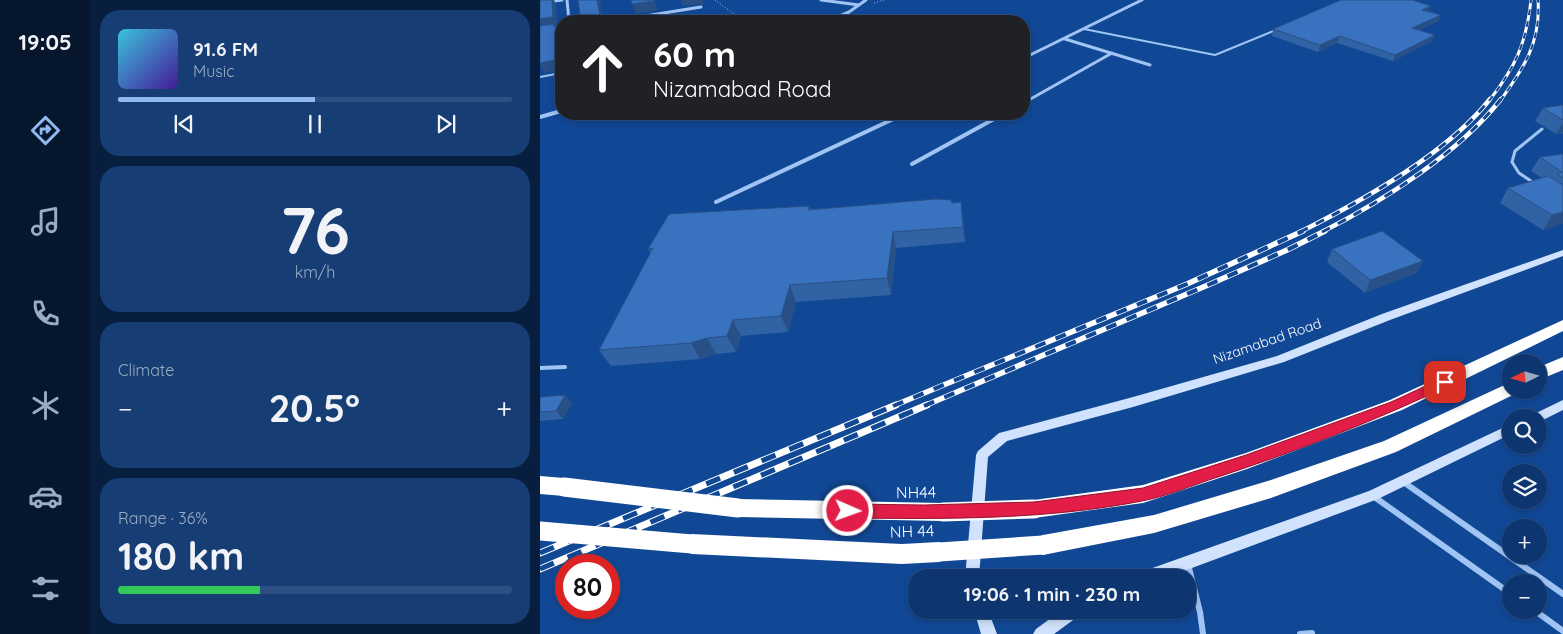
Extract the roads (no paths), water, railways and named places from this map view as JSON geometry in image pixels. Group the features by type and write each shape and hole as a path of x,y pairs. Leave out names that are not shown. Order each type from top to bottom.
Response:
{"highway":[{"name":"NH44","path":"540,485 738,508 885,512 1034,509 1143,494 1247,461 1396,405 1563,326"},
{"path":"1548,370 1563,363"},
{"name":"NH 44","path":"540,531 692,544 902,554 1043,546 1154,524 1271,489 1390,447 1502,392"}],"main road":[{"name":"Nizamabad Road","path":"973,569 982,455 1003,437 1133,402 1280,359 1386,317 1563,253"},
{"path":"1547,413 1563,405"},
{"path":"1167,569 1373,495 1502,433"},
{"path":"984,619 988,634"},
{"path":"1041,634 1062,619"}],"street":[{"path":"540,3 562,0"},
{"path":"567,0 568,15"},
{"path":"822,0 859,5"},
{"path":"842,15 866,0"},
{"path":"1030,55 1142,0"},
{"path":"651,15 701,7"},
{"path":"540,33 555,31"},
{"path":"1065,39 1150,65"},
{"path":"1030,99 1112,53"},
{"path":"540,117 555,113"},
{"path":"716,202 891,120"},
{"path":"912,164 992,120"},
{"path":"1401,481 1563,594"},
{"path":"1373,495 1502,588"},
{"path":"1187,561 1200,612 1203,634"},
{"path":"1546,619 1563,631"},
{"path":"1300,634 1312,633"}],"lane":[{"path":"1084,29 1215,55 1282,28"},
{"path":"540,77 555,74"},
{"path":"1540,188 1519,173 1512,162 1515,151 1542,129"},
{"path":"540,368 565,367"}],"railway":[{"path":"1489,101 1513,65 1523,42 1531,0"},
{"path":"1500,101 1523,66 1534,42 1537,29 1538,0"},
{"path":"1300,232 1376,191 1427,157 1451,139 1490,99"},
{"path":"1322,232 1370,206 1442,157 1484,119 1501,99"},
{"path":"893,406 1187,284 1303,231"},
{"path":"924,406 1208,285 1325,231"},
{"path":"540,553 896,405"},
{"path":"540,569 927,405"}]}
